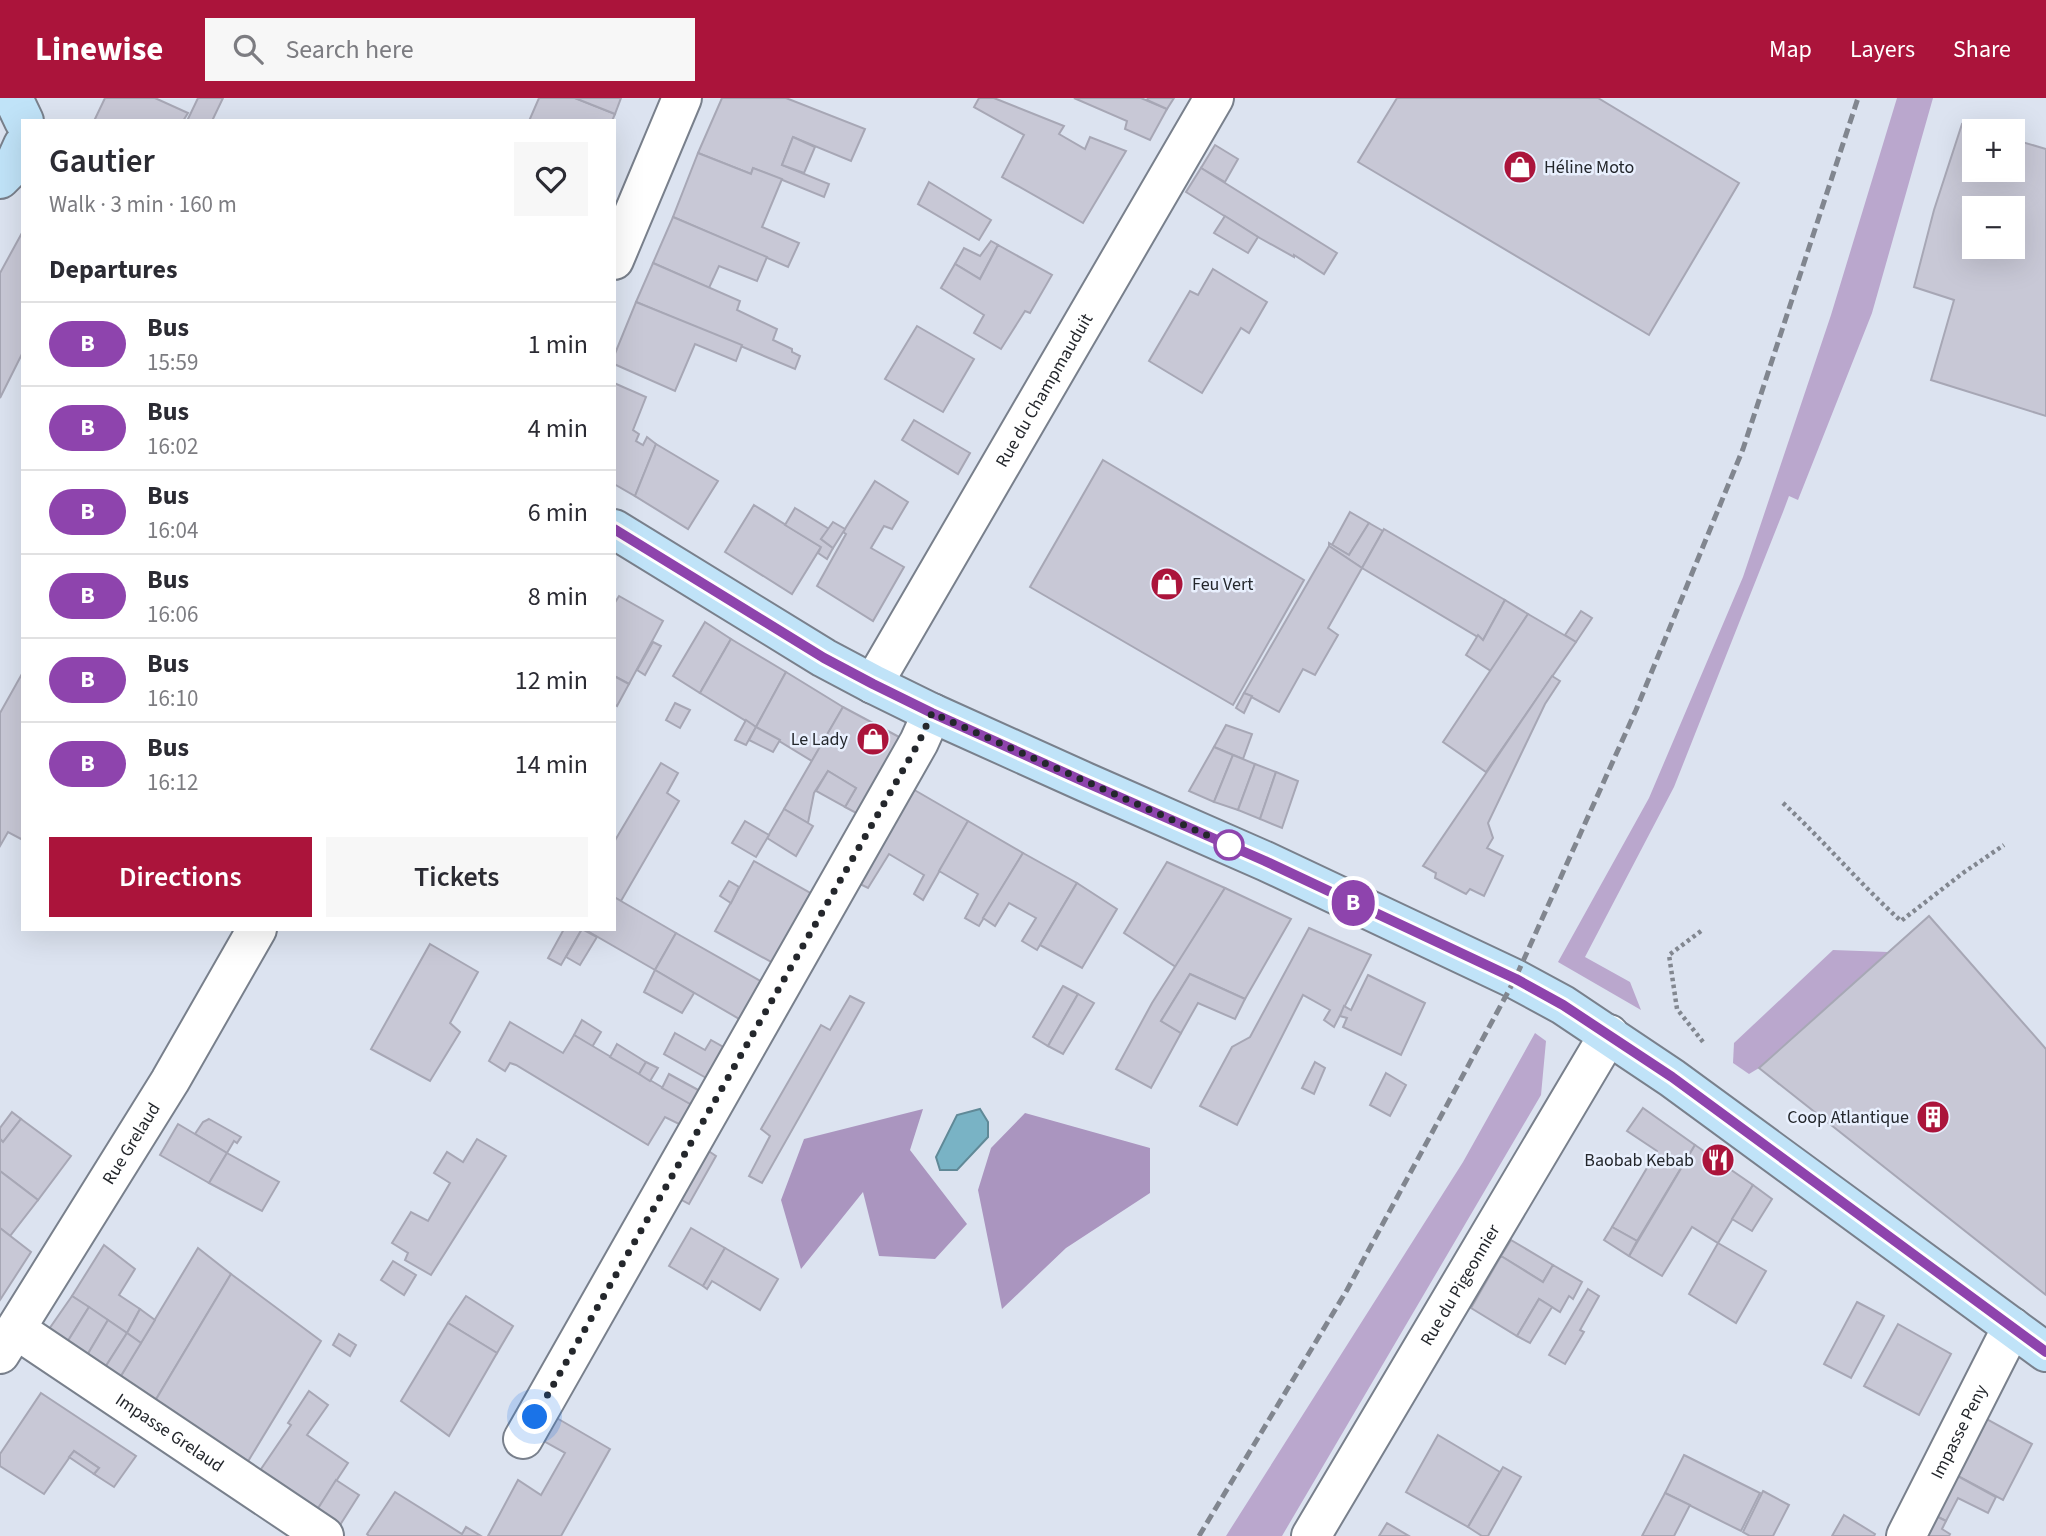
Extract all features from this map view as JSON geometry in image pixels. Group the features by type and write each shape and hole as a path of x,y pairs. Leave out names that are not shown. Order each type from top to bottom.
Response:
{"street":[{"path":"13,98 23,119"},
{"path":"616,255 682,98"},
{"name":"Rue du Champmauduit","path":"873,684 1214,98"},
{"path":"616,530 824,658 873,684 932,713 1265,861 1516,979 1609,1034 1764,1143 2046,1352"},
{"path":"523,1439 919,742 932,713"},
{"name":"Rue Grelaud","path":"8,1342 170,1081 256,931"},
{"name":"Rue du Pigeonnier","path":"1311,1536 1609,1034"},
{"name":"Impasse Peny","path":"1906,1536 2012,1327"},
{"name":"Impasse Grelaud","path":"8,1342 324,1536"}],"path":[{"path":"1783,803 1826,843 1901,921 2004,845"},
{"path":"1701,931 1669,955 1677,1009 1703,1042"}],"shaded area":[{"path":"1897,98 1933,98 1872,313 1798,500 1789,496 1674,787 1585,957 1630,982 1641,1010 1558,962 1649,798 1743,577 1831,315"},
{"path":"1833,950 1888,952 1759,1068 1749,1074 1733,1063 1734,1043"},
{"path":"1535,1033 1546,1041 1541,1095 1282,1536 1226,1536 1463,1162"},
{"path":"923,1109 910,1150 967,1224 935,1259 879,1256 863,1192 801,1269 781,1200 804,1139"},
{"path":"1025,1113 1150,1148 1150,1193 1066,1248 1002,1309 978,1190 991,1148"}],"water":[{"path":"980,1109 988,1122 988,1137 957,1170 940,1170 936,1157 957,1115"}],"building":[{"path":"105,98 155,98 188,113 184,119 95,119"},
{"path":"198,98 223,98 213,119 188,119"},
{"path":"539,98 575,98 615,114 613,119 530,119"},
{"path":"575,98 621,98 615,114"},
{"path":"722,98 786,98 865,129 851,161 793,137 782,165 829,184 824,197 753,168 751,174 698,153"},
{"path":"979,98 994,98 1064,126 1059,134 1085,149 1090,137 1126,151 1083,223 1002,177 1024,135 974,107"},
{"path":"1074,98 1141,98 1167,109 1150,140 1125,129 1127,121"},
{"path":"1174,98 1167,109 1147,100"},
{"path":"1397,98 1598,98 1739,183 1649,335 1358,162"},
{"path":"1962,124 1962,182 2025,182 2025,143 2046,149 2046,416 1931,380 1954,300 1914,287 1934,210"},
{"path":"793,137 815,147 804,173 782,165"},
{"path":"1215,145 1238,159 1225,182 1201,168"},
{"path":"698,153 751,174 753,168 782,179 762,227 799,243 788,267 673,217"},
{"path":"1201,168 1337,253 1324,274 1186,192"},
{"path":"929,182 991,220 979,240 918,204"},
{"path":"1225,216 1258,237 1248,253 1214,233"},
{"path":"673,217 767,257 757,281 719,266 709,288 653,263"},
{"path":"21,235 21,356 0,398 0,273"},
{"path":"991,241 998,245 980,279 955,264 964,248 980,256"},
{"path":"998,245 1052,275 1030,313 1025,311 1001,349 974,333 984,315 941,288 955,264 980,279"},
{"path":"653,263 740,301 737,310 777,329 773,340 800,356 795,369 636,302"},
{"path":"1213,269 1267,302 1249,333 1241,328 1202,393 1149,361 1190,291 1198,295"},
{"path":"636,302 742,345 736,361 695,344 675,391 616,365 616,351"},
{"path":"917,326 974,359 943,412 885,379"},
{"path":"616,384 646,397 633,430 639,434 636,441 643,445 647,437 656,444 635,496 616,485"},
{"path":"914,420 970,453 958,474 902,440"},
{"path":"656,444 718,481 688,529 635,496"},
{"name":"Feu Vert","path":"1103,460 1304,580 1233,705 1030,587"},
{"path":"875,481 908,502 892,529 884,526 871,548 904,567 873,621 817,586 846,534 843,532"},
{"path":"754,505 821,547 792,594 725,552"},
{"path":"795,508 829,529 821,539 833,548 827,559 818,553 821,547 785,525"},
{"path":"1350,512 1369,523 1349,555 1332,545"},
{"path":"833,522 845,529 833,548 821,539"},
{"path":"1369,523 1383,531 1362,568 1329,546 1329,543 1349,555"},
{"path":"1384,529 1505,600 1483,640 1362,568"},
{"path":"1329,546 1362,568 1328,628 1338,635 1315,675 1303,669 1279,712 1244,693"},
{"path":"619,596 663,621 629,684 616,677 616,601"},
{"path":"1505,600 1528,614 1491,671 1466,655 1478,635 1483,640"},
{"path":"1581,611 1592,618 1576,642 1565,635"},
{"path":"1528,614 1576,642 1486,772 1443,742"},
{"path":"705,622 731,639 700,693 673,676"},
{"path":"731,639 786,672 756,727 700,693"},
{"path":"653,642 661,646 645,675 637,670"},
{"path":"786,672 843,707 812,761 756,727"},
{"path":"21,676 21,839 8,832 0,846 0,713"},
{"path":"1552,676 1560,681 1545,704 1488,823 1493,838 1487,848 1503,856 1484,896 1470,889 1466,894 1435,878 1436,873 1423,866"},
{"path":"616,677 629,684 616,705"},
{"path":"1244,693 1252,696 1244,713 1236,708"},
{"path":"675,703 690,710 680,728 666,720"},
{"path":"843,707 901,738 858,814 845,807 856,788 828,771 814,793 808,823 784,809"},
{"path":"746,720 756,727 746,745 735,740"},
{"path":"1226,725 1252,734 1243,759 1214,747"},
{"path":"756,727 780,740 773,752 749,740"},
{"path":"1214,747 1233,755 1214,802 1189,791"},
{"path":"1233,755 1255,764 1238,810 1214,802"},
{"path":"661,763 678,773 667,793 679,801 621,901 616,898 616,839"},
{"path":"1255,764 1276,772 1260,819 1238,810"},
{"path":"828,771 856,788 845,807 816,791"},
{"path":"1276,772 1298,781 1282,828 1260,819"},
{"path":"911,788 968,821 923,900 914,894 924,875 889,854 868,888 858,883"},
{"path":"784,809 813,826 796,856 767,838"},
{"path":"745,821 769,835 756,857 732,843"},
{"path":"968,821 1023,853 979,926 965,918 978,894 939,871"},
{"path":"1023,853 1077,883 1037,950 1022,941 1036,918 1009,903 995,926 983,918"},
{"path":"754,861 812,894 773,963 715,931"},
{"path":"1167,862 1225,888 1176,967 1124,933"},
{"path":"729,881 739,887 731,903 720,896"},
{"path":"1077,883 1117,909 1082,968 1040,945"},
{"path":"1225,888 1291,919 1245,999 1190,974 1161,1021 1181,1033 1151,1088 1116,1069 1152,1003"},
{"path":"616,898 676,933 655,970 587,931 616,931"},
{"name":"Coop Atlantique","path":"1929,916 2046,1049 2046,1295 1759,1068"},
{"path":"1309,928 1371,955 1334,1027 1324,1020 1330,1010 1303,995 1237,1125 1200,1106 1232,1047 1250,1037"},
{"path":"563,931 581,931 561,965 548,958"},
{"path":"581,931 597,937 580,965 566,957"},
{"path":"676,933 762,982 741,1020 655,970"},
{"path":"430,944 478,972 450,1023 460,1032 430,1081 371,1049"},
{"path":"655,970 694,993 682,1013 644,992"},
{"path":"1190,974 1245,999 1235,1019 1198,1003 1181,1033 1161,1021"},
{"path":"1368,975 1425,1003 1401,1055 1343,1027 1347,1018 1340,1016 1344,1006 1351,1010"},
{"path":"1063,986 1078,994 1048,1046 1033,1037"},
{"path":"1078,994 1094,1003 1063,1054 1048,1046"},
{"path":"850,996 864,1003 762,1183 749,1176 770,1136 761,1129 821,1025 830,1030"},
{"path":"582,1020 601,1032 592,1047 574,1035"},
{"path":"510,1022 563,1053 574,1035 692,1105 681,1125 665,1117 648,1145 516,1065 510,1063 505,1071 489,1061"},
{"path":"675,1033 705,1050 711,1040 725,1048 708,1079 664,1054"},
{"path":"617,1044 646,1062 639,1074 610,1057"},
{"path":"646,1062 658,1068 650,1081 639,1074"},
{"path":"1315,1062 1325,1068 1314,1094 1302,1088"},
{"path":"1386,1073 1406,1085 1390,1116 1370,1105"},
{"path":"669,1074 700,1091 692,1105 662,1088"},
{"path":"1643,1108 1695,1145 1637,1241 1612,1227 1657,1151 1627,1131"},
{"path":"12,1112 21,1119 3,1142 0,1139 0,1128"},
{"path":"21,1119 71,1156 38,1200 0,1171 0,1139 3,1142"},
{"path":"209,1119 241,1137 237,1143 234,1141 227,1153 195,1134 203,1122"},
{"path":"178,1124 227,1153 209,1183 160,1155"},
{"path":"477,1139 506,1156 431,1275 405,1260 408,1253 392,1243 411,1212 428,1221 450,1183 434,1173 447,1152 463,1162"},
{"path":"1695,1145 1753,1185 1718,1243 1692,1227 1662,1276 1629,1256"},
{"path":"707,1150 716,1156 689,1204 680,1199"},
{"path":"227,1153 279,1182 262,1211 209,1183"},
{"path":"0,1171 38,1200 10,1236 0,1228"},
{"path":"1753,1185 1772,1199 1752,1231 1732,1219"},
{"path":"1612,1227 1637,1241 1629,1256 1604,1240"},
{"path":"0,1228 31,1252 0,1300"},
{"path":"691,1228 725,1248 703,1286 669,1266"},
{"path":"1511,1240 1553,1265 1543,1282 1501,1256"},
{"path":"1718,1243 1766,1271 1736,1323 1689,1294"},
{"path":"104,1245 135,1269 119,1295 140,1309 127,1333 72,1296"},
{"path":"198,1248 231,1274 155,1401 119,1379"},
{"path":"725,1248 778,1279 760,1310 712,1281 707,1289 703,1286"},
{"path":"1501,1256 1543,1282 1553,1265 1582,1282 1573,1299 1569,1296 1560,1312 1539,1299 1517,1336 1471,1308"},
{"path":"393,1261 416,1275 404,1295 381,1280"},
{"path":"231,1274 321,1341 247,1463 155,1401"},
{"path":"1588,1289 1599,1296 1580,1330 1584,1332 1565,1364 1549,1355"},
{"path":"72,1296 89,1307 66,1344 47,1332"},
{"path":"466,1296 513,1326 497,1353 448,1323"},
{"path":"1539,1299 1552,1307 1530,1343 1517,1336"},
{"path":"1857,1302 1884,1316 1851,1378 1824,1364"},
{"path":"89,1307 108,1320 86,1357 66,1344"},
{"path":"140,1309 155,1320 141,1343 127,1333"},
{"path":"108,1320 127,1333 104,1369 86,1357"},
{"path":"448,1323 497,1353 449,1436 401,1401"},
{"path":"1898,1324 1951,1354 1919,1415 1864,1386"},
{"path":"127,1333 141,1343 119,1379 104,1369"},
{"path":"339,1334 356,1345 350,1356 333,1345"},
{"path":"309,1391 328,1405 307,1435 348,1463 317,1510 259,1472 291,1425 288,1423"},
{"path":"41,1393 136,1456 114,1487 94,1474 99,1468 74,1451 44,1494 0,1466 0,1454"},
{"path":"555,1417 610,1449 561,1536 488,1536 518,1480 541,1495 565,1453 542,1440"},
{"path":"1985,1418 2032,1444 2003,1500 1954,1474"},
{"path":"1438,1435 1500,1472 1468,1527 1406,1492"},
{"path":"74,1451 99,1468 94,1474 69,1457"},
{"path":"1684,1455 1760,1493 1741,1531 1665,1493"},
{"path":"1503,1467 1521,1477 1488,1536 1482,1536 1468,1527"},
{"path":"1954,1474 1996,1497 1988,1513 1958,1498 1946,1521 1932,1514"},
{"path":"336,1480 359,1495 340,1525 317,1510"},
{"path":"1763,1491 1789,1505 1773,1536 1750,1536 1743,1532"},
{"path":"395,1492 462,1534 466,1527 481,1536 369,1536 367,1534"},
{"path":"1665,1493 1690,1505 1674,1536 1642,1536"},
{"path":"1932,1514 1946,1521 1942,1529 1950,1534 1949,1536 1926,1536"},
{"path":"1844,1515 1875,1534 1874,1536 1832,1536"},
{"path":"1387,1523 1409,1536 1379,1536"}],"railway":[{"path":"1199,1536 1347,1290 1515,979 1636,710 1743,449 1858,98"}],"bus line":[{"name":"B","path":"616,530 824,658 873,684 932,713 1265,861 1516,979 1563,1005 1672,1077 1764,1143 2046,1352"}],"place":[{"name":"Héline Moto","path":"1520,167"},
{"name":"Feu Vert","path":"1167,584"},
{"name":"Le Lady","path":"873,739"},
{"name":"Coop Atlantique","path":"1933,1117"},
{"name":"Baobab Kebab","path":"1718,1160"}],"route":[{"path":"535,1417 919,742 932,713 1229,845"}]}
